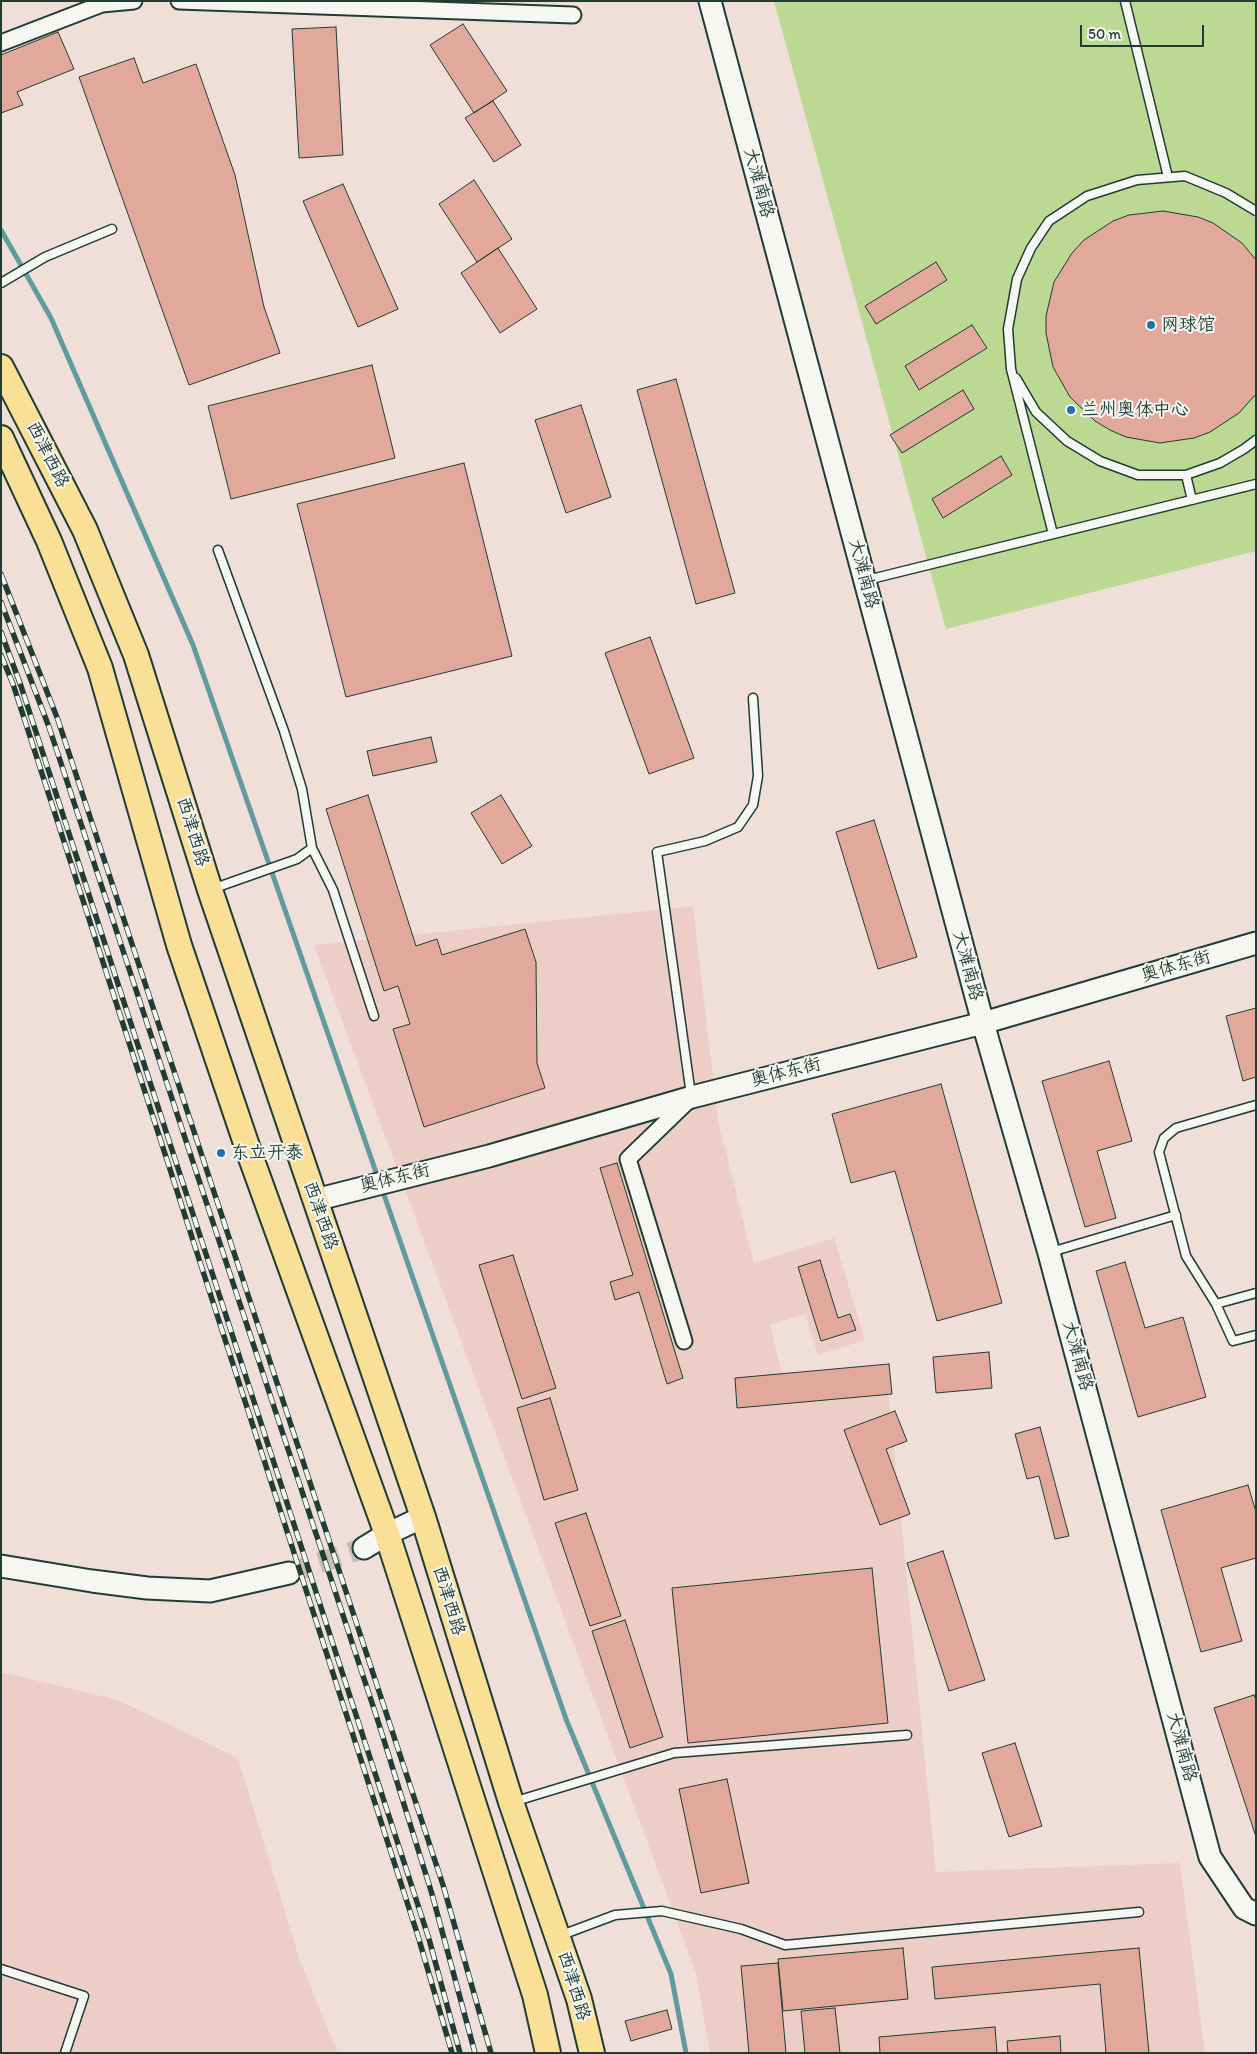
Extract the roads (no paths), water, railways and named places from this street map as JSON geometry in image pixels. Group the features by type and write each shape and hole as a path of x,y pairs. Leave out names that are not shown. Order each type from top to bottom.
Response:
{"main road":[{"name":"西津西路","path":"1,366 85,530 136,655 210,890 423,1517 511,1802 579,1999 592,2053"},
{"name":"西津西路","path":"1,438 49,541 100,668 179,945 241,1128 387,1534 535,1995 548,2053"},
{"path":"49,541 85,530"}],"street":[{"path":"1,43 102,3 134,1"},
{"path":"179,1 574,15"},
{"name":"大滩南路","path":"710,1 983,1023 1049,1253 1210,1857 1244,1908 1256,1914"},
{"name":"奥体东街","path":"315,1200 347,1190 489,1156 692,1097 983,1023 1256,943"},
{"path":"684,1342 628,1159 692,1097"},
{"path":"364,1548 387,1534 423,1517"},
{"path":"1,1566 148,1588 210,1591 289,1574"}],"lane":[{"path":"1125,1 1168,177"},
{"path":"1053,534 1011,369 1008,329 1017,279 1031,248 1049,221 1086,196 1137,180 1185,176 1226,193 1256,211"},
{"path":"1,282 45,257 112,229"},
{"path":"1011,369 1036,412 1067,441 1100,461 1138,475 1186,475 1220,463 1256,440"},
{"path":"1186,475 1192,500"},
{"path":"865,581 1256,484"},
{"path":"218,550 287,739 302,789 312,848 333,890 374,1016"},
{"path":"692,1097 657,852 705,841 738,827 753,805 758,776 753,698"},
{"path":"210,890 297,859 312,848"},
{"path":"1256,1105 1176,1128 1164,1138 1159,1152 1186,1256 1216,1304 1234,1341 1256,1335"},
{"path":"1049,1253 1176,1215"},
{"path":"1216,1304 1256,1293"},
{"path":"511,1802 674,1753 907,1735"},
{"path":"558,1937 616,1915 662,1911 741,1929 785,1945 1140,1912"},
{"path":"1,1969 84,1996 65,2053"}],"waterway":[{"path":"1,230 51,318 193,645 378,1178"},
{"path":"382,1189 566,1719 671,1974 686,2053"}],"tunnel":[{"path":"289,1573 364,1548"}],"railway":[{"path":"1,574 58,720 443,1885 491,2053"},
{"path":"1,602 49,727 377,1718 432,1894 475,2053"},
{"path":"1,632 21,686 429,1939 460,2053"},
{"path":"1,655 13,684 418,1936 452,2053"}],"place":[{"name":"网球馆","path":"1151,325"},
{"name":"兰州奥体中心","path":"1071,410"},
{"name":"东立开泰","path":"221,1153"}]}
